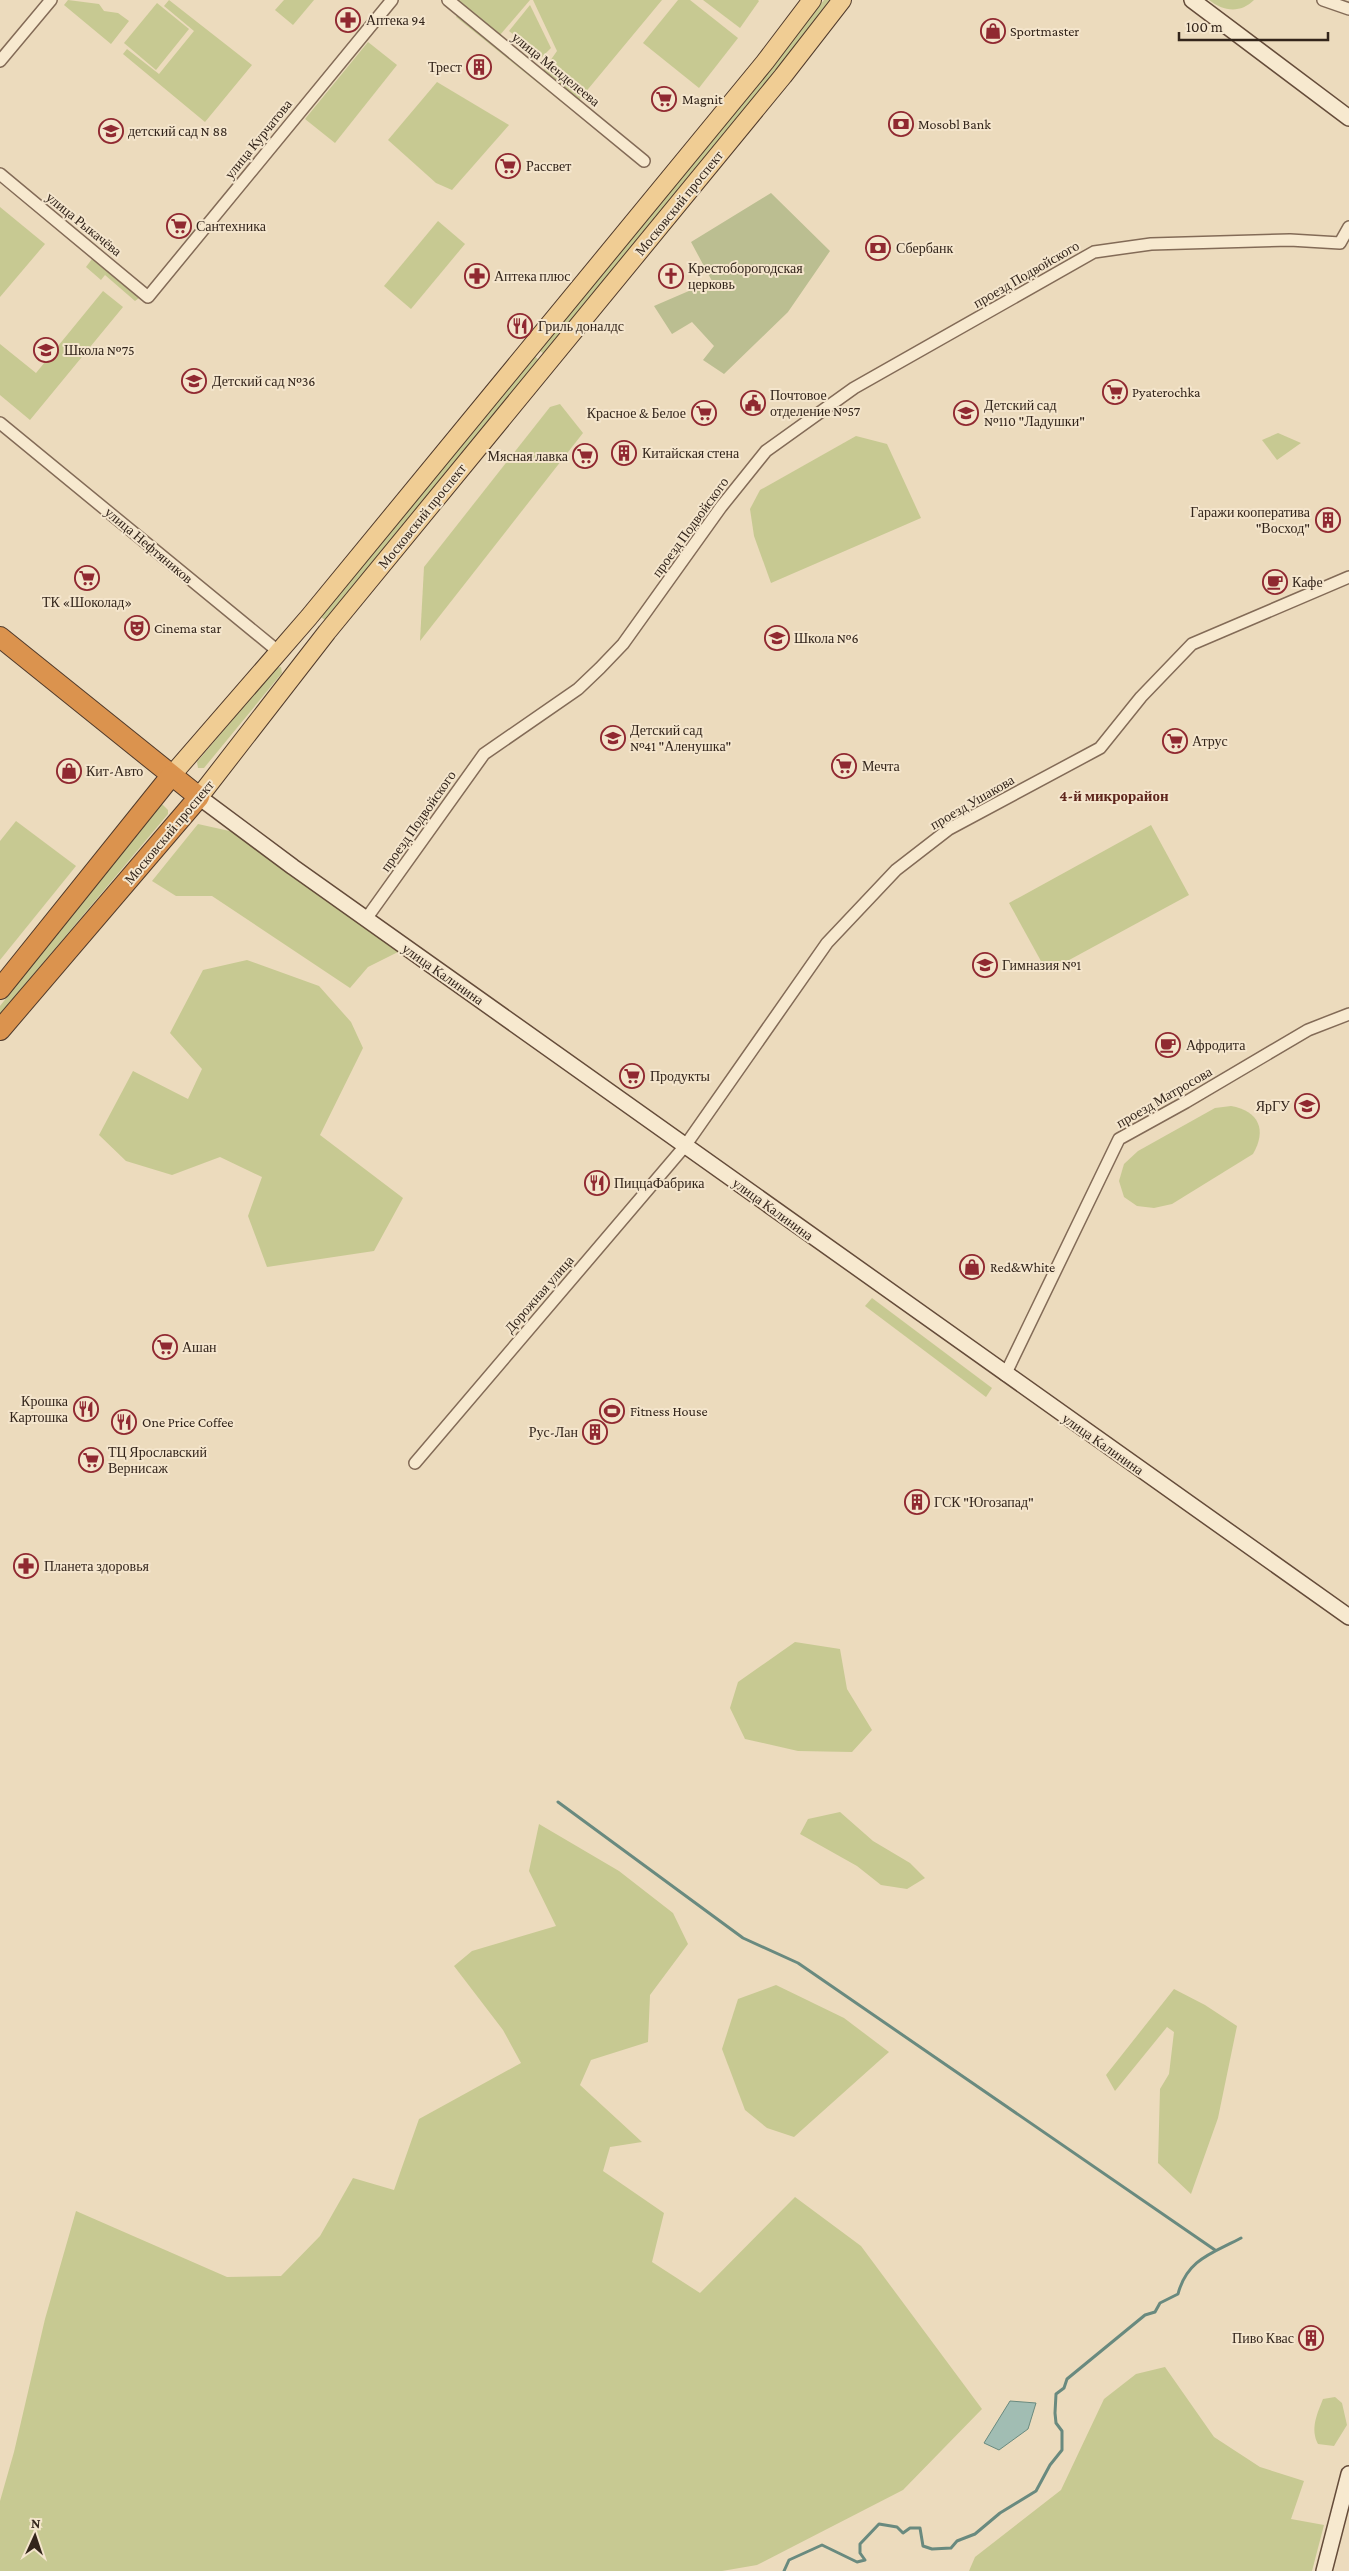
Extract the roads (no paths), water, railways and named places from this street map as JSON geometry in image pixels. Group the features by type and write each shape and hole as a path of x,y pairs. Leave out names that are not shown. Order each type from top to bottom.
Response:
{"highway":[{"path":"0,636 199,797"},
{"name":"Московский проспект","path":"0,989 171,776"},
{"name":"Московский проспект","path":"0,1030 199,797"}],"main road":[{"name":"Московский проспект","path":"171,776 309,617 760,68 812,0"},
{"name":"Московский проспект","path":"199,797 326,632 783,76 842,0"},
{"path":"1192,0 1349,118"},
{"path":"309,617 326,632"},
{"name":"улица Нефтяников","path":"279,652 298,668"},
{"name":"улица Калинина","path":"199,797 366,919 1005,1375 1349,1617"},
{"path":"1324,2571 1349,2474"}],"street":[{"path":"0,61 52,0"},
{"name":"улица Курчатова","path":"148,296 392,0"},
{"name":"улица Менделеева","path":"448,0 644,162"},
{"path":"1323,0 1349,9"},
{"name":"улица Рыкачёва","path":"0,174 148,296"},
{"name":"проезд Подвойского","path":"366,919 484,754 578,689 623,644 721,507 766,451 821,410 854,388 1094,252 1151,244 1290,240 1340,243 1349,227"},
{"name":"улица Нефтяников","path":"0,423 279,652"},
{"name":"проезд Ушакова","path":"685,1146 827,943 896,870 949,829 1100,748 1141,697 1192,644 1349,577"},
{"name":"проезд Матросова","path":"1005,1375 1119,1139 1308,1030 1349,1014"},
{"name":"Дорожная улица","path":"416,1463 685,1146"}],"water":[{"path":"1010,2401 1036,2403 1028,2429 999,2450 984,2443"}],"waterway":[{"path":"558,1802 743,1938 798,1963 1215,2250"},
{"path":"784,2571 789,2560 822,2545 857,2562 865,2560 860,2553 860,2544 879,2524 897,2527 903,2533 910,2528 920,2528 923,2546 932,2549 951,2548 957,2541 975,2534 1000,2513 1036,2491 1050,2465 1062,2450 1062,2431 1056,2423 1056,2394 1064,2388 1067,2379 1145,2315 1155,2312 1160,2303 1178,2294 1182,2282 1202,2258 1241,2238"}],"place":[{"name":"Аптека 94","path":"348,20"},
{"name":"Sportmaster","path":"993,31"},
{"name":"Трест","path":"479,67"},
{"name":"Magnit","path":"664,99"},
{"name":"Mosobl Bank","path":"901,124"},
{"name":"детский сад N 88","path":"111,131"},
{"name":"Рассвет","path":"508,166"},
{"name":"Сантехника","path":"179,226"},
{"name":"Сбербанк","path":"878,248"},
{"name":"Аптека плюс","path":"477,276"},
{"name":"Крестоборогодская церковь","path":"671,276"},
{"name":"Гриль доналдс","path":"520,326"},
{"name":"Школа №75","path":"46,350"},
{"name":"Детский сад №36","path":"194,381"},
{"name":"Pyaterochka","path":"1115,392"},
{"name":"Почтовое отделение №57","path":"753,403"},
{"name":"Красное & Белое","path":"704,413"},
{"name":"Детский сад №110 \"Ладушки\"","path":"966,413"},
{"name":"Китайская стена","path":"624,453"},
{"name":"Мясная лавка","path":"585,456"},
{"name":"Гаражи кооператива \"Восход\"","path":"1328,520"},
{"name":"ТК «Шоколад»","path":"87,578"},
{"name":"Кафе","path":"1275,582"},
{"name":"Cinema star","path":"137,628"},
{"name":"Школа №6","path":"777,638"},
{"name":"Детский сад №41 \"Аленушка\"","path":"613,738"},
{"name":"Атрус","path":"1175,741"},
{"name":"Мечта","path":"844,766"},
{"name":"Кит-Авто","path":"69,771"},
{"name":"Гимназия №1","path":"985,965"},
{"name":"Афродита","path":"1168,1045"},
{"name":"Продукты","path":"632,1076"},
{"name":"ЯрГУ","path":"1307,1106"},
{"name":"ПиццаФабрика","path":"597,1183"},
{"name":"Red&White","path":"972,1267"},
{"name":"Ашан","path":"165,1347"},
{"name":"Крошка Картошка","path":"86,1409"},
{"name":"Fitness House","path":"612,1411"},
{"name":"One Price Coffee","path":"124,1422"},
{"name":"Рус-Лан","path":"595,1432"},
{"name":"ТЦ Ярославский Вернисаж","path":"91,1460"},
{"name":"ГСК \"Югозапад\"","path":"917,1502"},
{"name":"Планета здоровья","path":"26,1566"},
{"name":"Пиво Квас","path":"1311,2338"}],"district":[{"name":"4-й микрорайон","path":"1114,796"}]}
